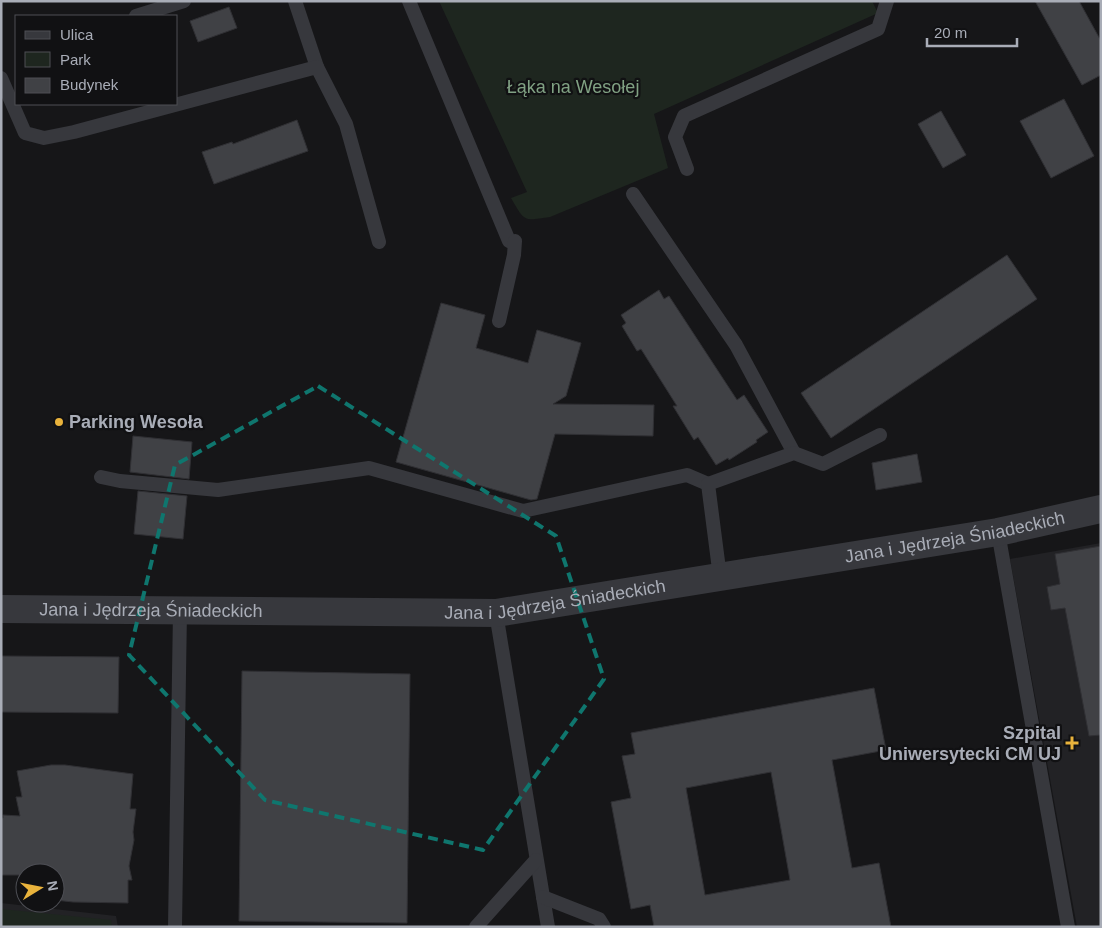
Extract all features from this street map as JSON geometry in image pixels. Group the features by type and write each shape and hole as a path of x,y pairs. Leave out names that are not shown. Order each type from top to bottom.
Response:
{"street":[{"name":"Jana i Jędrzeja Śniadeckich","path":"1,609 496,613 998,532 1101,510"}],"lane":[{"path":"141,15 184,1"},
{"path":"295,1 317,67 346,124 379,242"},
{"path":"409,1 512,241 514,255 499,321"},
{"path":"687,169 675,137 684,116 878,29 887,1"},
{"path":"178,103 317,67"},
{"path":"1,78 25,133 44,138 74,132 165,106"},
{"path":"633,194 736,345 794,453"},
{"path":"102,477 120,481 218,490 369,468 523,511 687,475 708,484 794,453 823,464 880,435"},
{"path":"708,484 720,577"},
{"path":"998,532 1068,927"},
{"path":"175,927 180,611"},
{"path":"496,613 548,927"},
{"path":"476,927 536,860"},
{"path":"543,897 599,919 604,927"}],"highlighted area":[{"path":"318,386 556,536 604,679 483,850 265,800 129,655 175,465"}],"shaded area":[{"name":"Szpital Uniwersytecki CM UJ","path":"1101,543 1101,927 1077,927 1010,559"},
{"path":"1,903 15,905 15,913 65,913 65,910 116,916 118,927 1,927"}],"green space":[{"name":"Łąka na Wesołej","path":"439,1 872,1 878,13 654,114 668,168 550,217 529,219 522,216 511,198 527,192"},
{"path":"1,909 15,910 15,913 41,913 111,920 112,927 1,927"}],"building":[{"path":"1035,1 1079,1 1101,41 1101,75 1082,85"},
{"path":"229,7 237,28 198,42 190,21"},
{"path":"1064,99 1094,156 1051,178 1020,121"},
{"path":"941,111 966,155 943,168 918,124"},
{"path":"297,120 308,151 214,184 202,152 232,142 233,144"},
{"path":"1007,255 1037,299 831,438 801,393"},
{"path":"659,290 664,299 669,296 737,400 744,395 768,432 756,440 757,442 729,460 728,458 716,465 698,437 694,440 673,406 677,406 641,349 637,351 622,326 626,323 621,315"},
{"path":"441,303 485,315 476,348 528,363 537,330 581,343 566,396 553,404 654,405 653,436 555,434 537,499 531,500 396,462"},
{"path":"133,436 192,442 189,479 130,472"},
{"path":"917,454 922,482 876,490 872,463"},
{"path":"138,491 187,496 183,539 134,534"},
{"path":"1101,546 1101,735 1089,736 1065,608 1051,610 1047,587 1060,584 1055,554"},
{"path":"1,656 119,657 118,713 1,712"},
{"path":"242,671 410,674 407,923 239,921"},
{"path":"874,688 886,750 832,760 852,868 879,863 891,927 654,927 650,905 631,909 611,802 631,798 622,756 635,754 631,733","holes":["771,772 790,880 705,895 686,788"]},
{"path":"51,765 65,765 133,774 130,809 136,809 133,832 134,840 129,866 132,880 128,880 128,903 65,901 65,863 15,863 15,875 1,875 1,818 3,818 3,815 20,816 16,797 22,797 17,771"}],"place":[{"name":"Parking Wesoła","path":"59,422"},
{"name":"Szpital Uniwersytecki CM UJ","path":"1072,743"}]}
